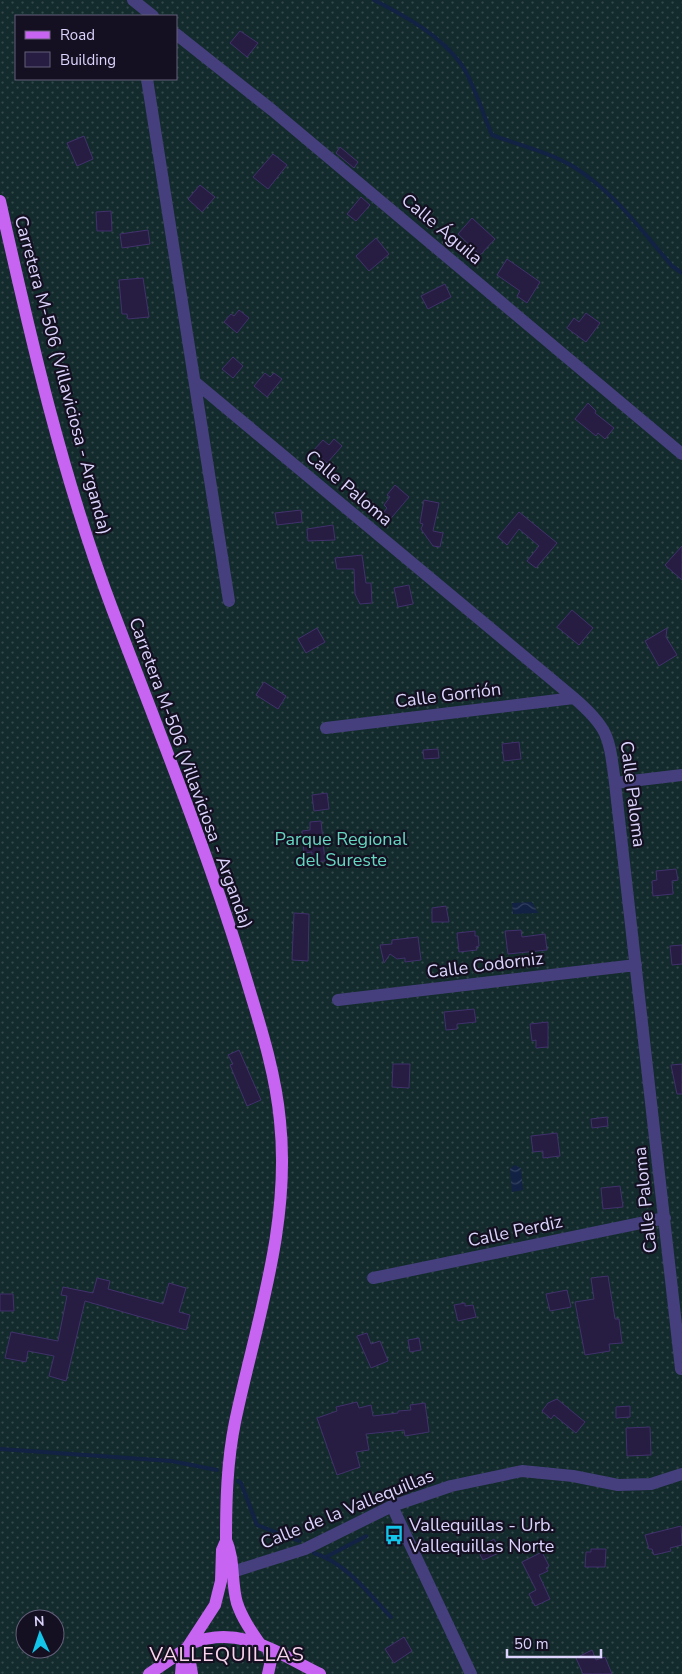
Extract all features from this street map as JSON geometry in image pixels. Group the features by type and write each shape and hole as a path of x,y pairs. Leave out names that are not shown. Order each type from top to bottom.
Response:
{"main road":[{"name":"Carretera M-506 (Villaviciosa - Arganda)","path":"0,202 24,311 84,529 206,852 276,1084 283,1164 279,1222 264,1305 235,1423 226,1481 226,1540"},
{"path":"226,1540 230,1549 237,1602 244,1620 264,1646 271,1660 268,1674"},
{"path":"181,1674 182,1662 189,1645 215,1605 221,1581 222,1550 226,1540"},
{"path":"150,1674 189,1645 206,1637 223,1635 264,1646 320,1674"},
{"path":"189,1645 192,1674"}],"street":[{"path":"134,1 137,15"},
{"path":"134,1 152,15"},
{"name":"Calle Águila","path":"178,36 294,129 682,454"},
{"path":"147,80 229,601"},
{"name":"Calle Paloma","path":"195,382 590,711 606,730 609,738 615,783 665,1218 677,1292 681,1369"},
{"name":"Calle Gorrión","path":"326,728 574,698"},
{"path":"615,783 682,775"},
{"name":"Calle Codorniz","path":"338,1000 636,965"},
{"name":"Calle Perdiz","path":"373,1278 665,1218"},
{"name":"Calle de la Vallequillas","path":"232,1572 305,1549 392,1506 451,1486 522,1471 572,1476 618,1485 651,1484 682,1474"},
{"path":"392,1506 471,1674"}],"green space":[{"name":"Parque Regional del Sureste","path":"0,0 682,0 682,1674 0,1674"}],"water":[{"path":"532,902 538,913 513,914 512,903"},
{"path":"514,1165 521,1168 523,1190 512,1192 510,1169"}],"building":[{"path":"240,31 258,43 247,57 230,43"},
{"path":"84,136 93,159 77,166 67,143"},
{"path":"340,147 358,162 354,168 336,153"},
{"path":"273,154 287,165 268,189 253,177"},
{"path":"200,185 215,197 202,212 188,199"},
{"path":"361,197 370,205 356,221 347,214"},
{"path":"111,211 112,231 97,231 96,212"},
{"path":"472,218 495,239 480,255 458,234"},
{"path":"148,230 150,244 122,248 120,234"},
{"path":"376,238 389,254 369,271 356,256"},
{"path":"507,259 540,282 527,303 517,296 520,291 497,275"},
{"path":"143,278 149,317 128,319 127,314 122,314 119,280"},
{"path":"445,284 451,297 428,309 421,296"},
{"path":"239,310 249,318 237,333 224,322 231,314 234,316"},
{"path":"586,313 600,323 586,342 567,328 574,318 579,322"},
{"path":"233,357 243,366 233,378 222,369"},
{"path":"265,373 270,377 274,373 282,379 267,397 254,386"},
{"path":"588,403 596,411 595,413 614,428 605,439 598,433 596,436 575,419"},
{"path":"334,439 342,446 327,463 313,451 323,440 329,445"},
{"path":"395,485 409,497 387,523 380,517 387,508 384,505 390,497 387,495"},
{"path":"424,500 439,503 433,531 443,533 440,547 433,546 421,529 423,524 420,523"},
{"path":"301,510 302,522 277,525 275,513"},
{"path":"519,512 557,543 536,568 527,561 539,546 519,529 507,545 498,537"},
{"path":"333,525 335,540 308,541 307,529"},
{"path":"682,546 682,580 665,565"},
{"path":"362,555 366,583 371,583 372,603 360,604 355,594 354,569 337,569 335,558"},
{"path":"409,585 413,604 398,607 394,588"},
{"path":"572,610 593,628 579,645 557,627"},
{"path":"317,628 325,642 306,653 298,639"},
{"path":"667,628 666,637 677,655 659,666 645,641"},
{"path":"264,682 286,696 278,709 256,695"},
{"path":"519,742 521,759 504,761 502,744"},
{"path":"438,749 439,758 424,759 423,750"},
{"path":"327,793 329,809 314,811 312,795"},
{"path":"321,821 325,861 312,862 312,852 304,853 302,831 310,830 310,822"},
{"path":"676,869 678,880 672,881 673,894 653,896 652,881 657,880 656,871"},
{"path":"446,906 449,922 432,922 432,908"},
{"path":"294,913 309,914 308,961 292,960"},
{"path":"521,930 522,937 545,934 547,950 508,954 505,931"},
{"path":"475,931 475,936 478,936 479,946 476,947 477,950 459,952 457,933"},
{"path":"418,937 421,960 405,962 405,958 397,959 390,954 384,963 380,945 392,944 392,940"},
{"path":"682,945 682,964 672,965 670,946"},
{"path":"474,1009 476,1022 457,1024 457,1029 446,1030 444,1012"},
{"path":"548,1022 548,1047 536,1048 536,1040 532,1041 530,1024"},
{"path":"239,1050 261,1100 247,1106 230,1065 233,1064 228,1055"},
{"path":"393,1064 410,1064 409,1088 392,1087"},
{"path":"682,1064 682,1094 677,1094 671,1065"},
{"path":"607,1117 608,1126 592,1128 591,1119"},
{"path":"557,1133 560,1156 543,1158 543,1151 533,1152 531,1136"},
{"path":"620,1186 623,1207 603,1209 601,1188"},
{"path":"608,1276 615,1319 619,1319 622,1343 609,1344 610,1351 585,1355 575,1302 594,1299 591,1278"},
{"path":"97,1278 110,1281 108,1289 163,1304 169,1283 186,1288 179,1312 190,1315 186,1330 85,1301 66,1381 49,1376 54,1356 28,1351 26,1362 5,1358 11,1332 58,1341 67,1296 61,1295 63,1287 93,1293"},
{"path":"567,1290 571,1307 550,1311 546,1294"},
{"path":"0,1294 13,1294 14,1311 0,1311"},
{"path":"465,1303 465,1306 473,1305 476,1317 458,1321 454,1305"},
{"path":"367,1333 371,1344 380,1341 388,1361 371,1368 357,1336"},
{"path":"419,1338 421,1350 410,1352 408,1340"},
{"path":"557,1399 585,1422 576,1433 554,1415 551,1419 542,1411 548,1403"},
{"path":"357,1402 359,1408 371,1405 373,1416 411,1410 410,1405 425,1403 429,1432 405,1436 404,1430 366,1434 369,1450 356,1452 360,1467 337,1475 317,1418 337,1411 336,1407"},
{"path":"630,1406 630,1417 616,1418 616,1407"},
{"path":"650,1427 651,1455 627,1456 626,1428"},
{"path":"681,1526 682,1545 670,1548 671,1551 654,1555 652,1549 649,1549 645,1535"},
{"path":"494,1539 501,1552 483,1560 477,1549"},
{"path":"591,1549 606,1549 605,1567 585,1567 586,1552 591,1552"},
{"path":"542,1552 549,1566 546,1568 548,1571 539,1575 550,1599 535,1606 529,1594 536,1590 522,1562"},
{"path":"404,1637 412,1651 394,1663 385,1649"},
{"path":"592,1650 596,1660 605,1657 612,1674 583,1674 576,1658"}],"waterway":[{"path":"374,0 421,27 453,54 470,79 492,135 554,157 574,167 588,177 615,200 672,266 682,273"},
{"path":"0,1449 171,1461 217,1470"},
{"path":"238,1481 241,1483 257,1525 299,1541"},
{"path":"326,1557 366,1536"},
{"path":"314,1553 326,1558 346,1571 391,1617"}],"place":[{"name":"Vallequillas - Urb. Vallequillas Norte","path":"394,1535"}],"district":[{"name":"VALLEQUILLAS","path":"227,1654"}]}
